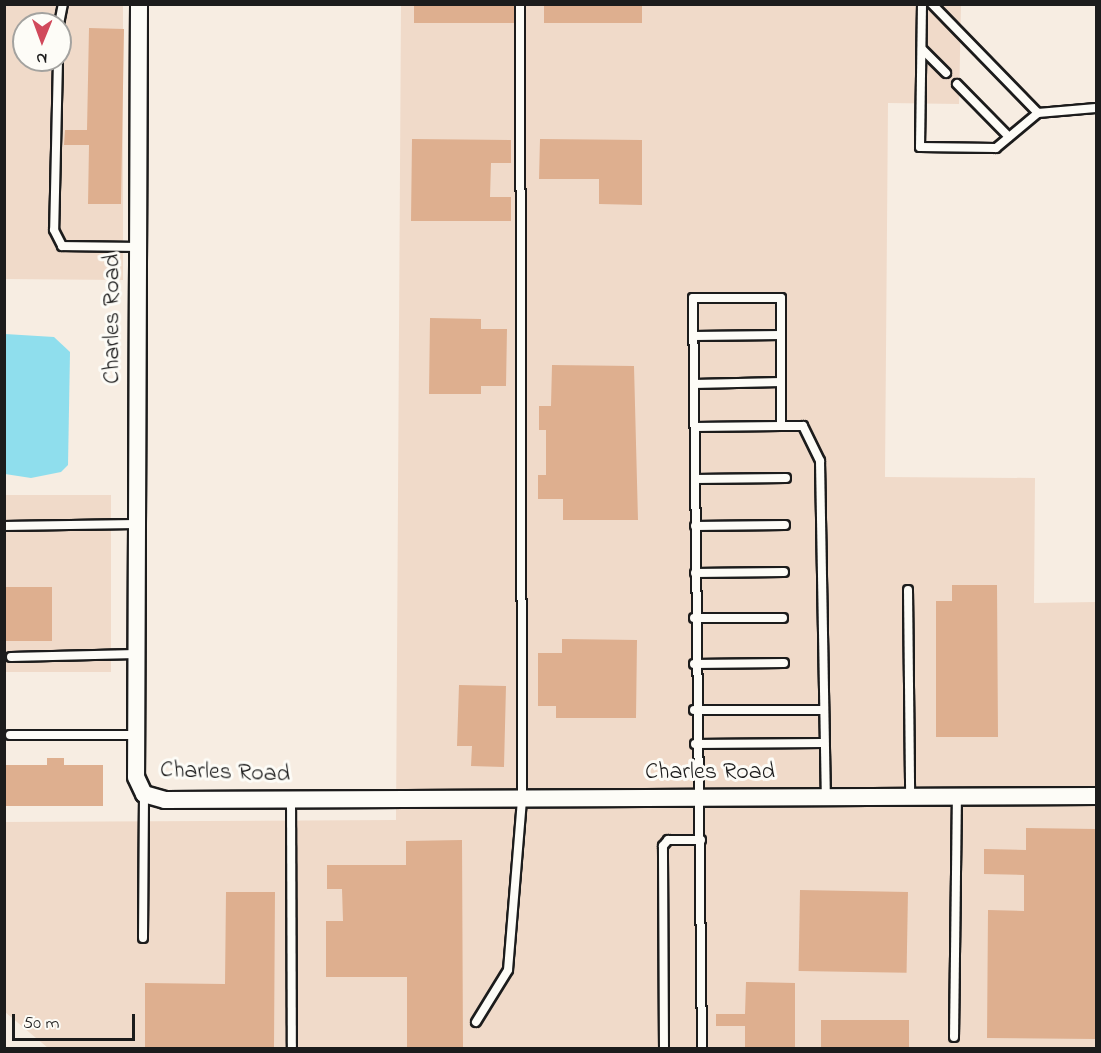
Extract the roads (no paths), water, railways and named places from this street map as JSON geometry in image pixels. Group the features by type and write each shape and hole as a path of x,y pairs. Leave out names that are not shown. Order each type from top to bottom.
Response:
{"street":[{"name":"Charles Road","path":"139,4 136,777 144,794 165,800 1096,796"}],"lane":[{"path":"476,1022 508,970 522,799 520,4"},
{"path":"922,4 920,147 996,148 1038,113 1096,108"},
{"path":"932,4 1038,113"},
{"path":"922,49 946,74"},
{"path":"58,72 54,230 62,246 137,247"},
{"path":"957,84 1009,137"},
{"path":"702,1048 701,840 694,710 693,298 781,298 781,426"},
{"path":"694,336 781,335"},
{"path":"694,384 781,382"},
{"path":"695,427 803,426 820,461 823,743 826,797"},
{"path":"695,478 786,478"},
{"path":"4,526 136,524"},
{"path":"695,526 785,525"},
{"path":"694,573 784,572"},
{"path":"908,590 910,797"},
{"path":"694,618 783,618"},
{"path":"11,657 136,654"},
{"path":"694,664 784,663"},
{"path":"694,710 823,710"},
{"path":"10,735 136,735"},
{"path":"695,744 823,743"},
{"path":"143,938 144,794"},
{"path":"954,1037 957,796"},
{"path":"291,800 292,1048"},
{"path":"664,1048 663,846 669,840 701,840"}],"water":[{"path":"5,334 54,337 70,352 68,465 61,472 31,478 5,474"}]}
